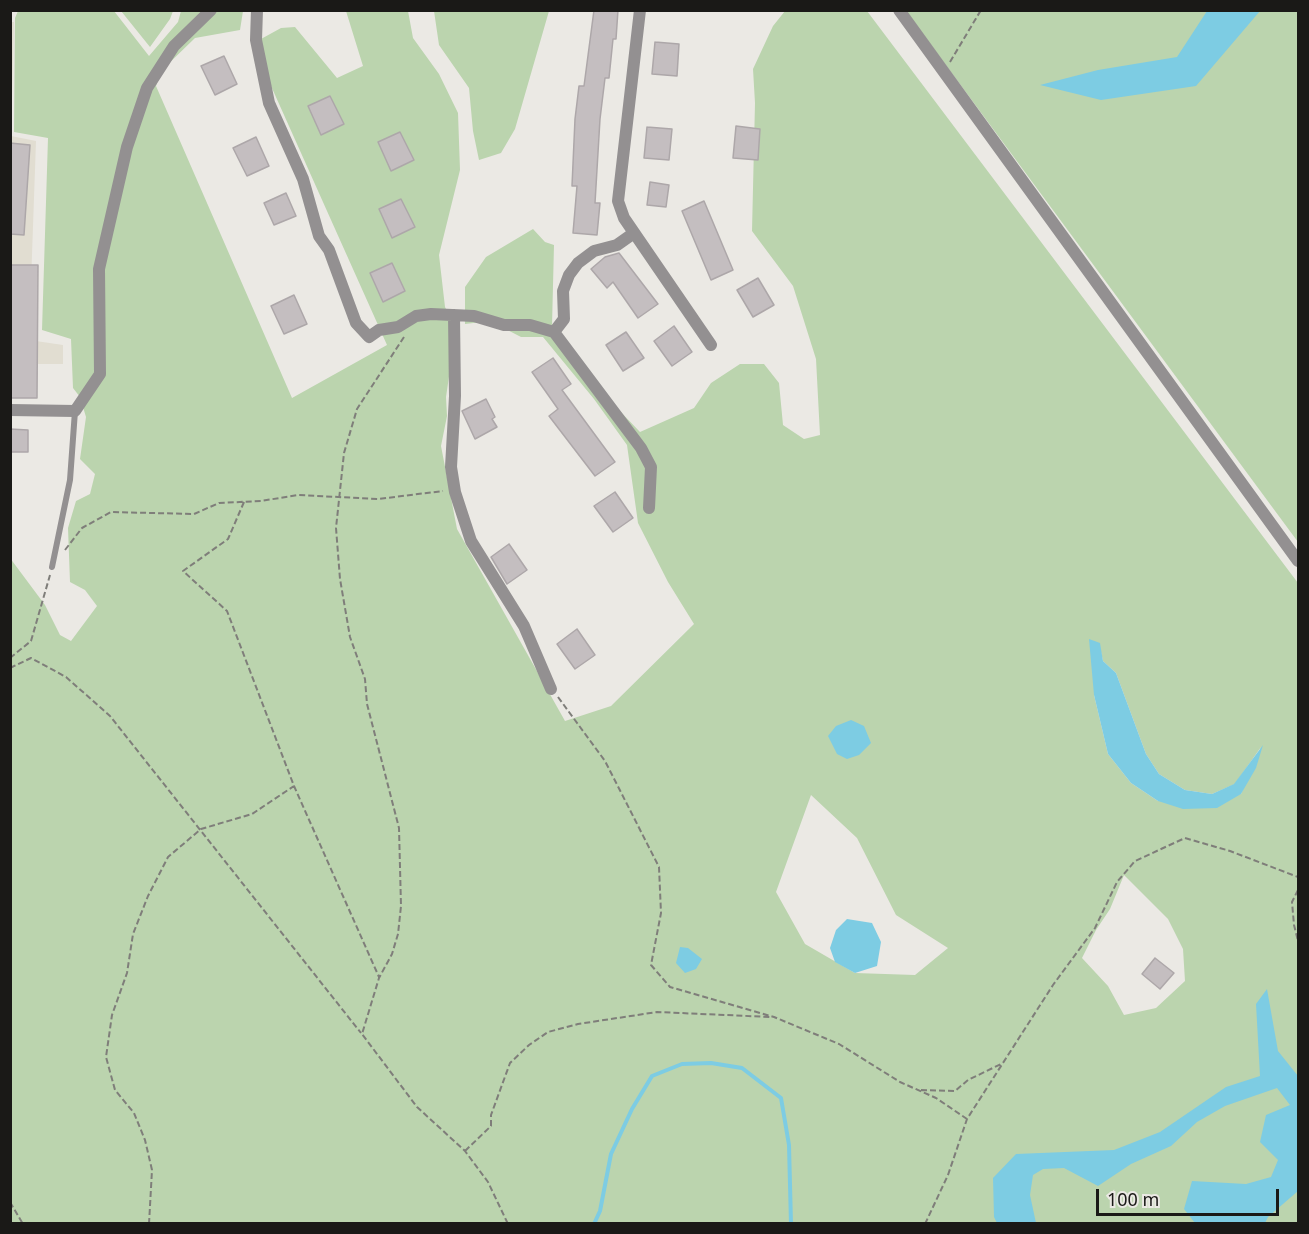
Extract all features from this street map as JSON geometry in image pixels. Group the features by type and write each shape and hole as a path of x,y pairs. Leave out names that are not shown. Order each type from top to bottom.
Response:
{"street":[{"path":"10,410 75,411 100,374 99,269 128,147 147,88 174,46 211,10"},
{"path":"257,10 256,40 269,103 303,179 308,200 356,323 369,337 379,330 398,327 416,316 474,316 504,326 530,325 554,332 641,448 651,467 649,508"},
{"path":"640,10 618,201 634,232 711,345"},
{"path":"899,10 1299,561"},
{"path":"554,332 564,318 563,291 569,275 578,263 594,251 617,245 634,232"},
{"path":"454,315 455,396 451,467 455,492 471,541 524,626 552,689"}],"lane":[{"path":"52,567 70,480 75,411"}],"path":[{"path":"944,73 981,10"},
{"path":"362,1034 379,978 392,954 398,934 401,906 399,828 368,704 365,679 350,637 344,609 336,528 341,499 344,453 357,409 416,316"},
{"path":"10,658 31,641 52,567 82,528 111,512 194,514 219,503 298,495 341,499 404,497 432,491 455,492"},
{"path":"244,502 228,539 183,571 227,611 294,786 379,978"},
{"path":"10,668 31,658 66,677 110,716 362,1034 417,1107 465,1151 488,1182 508,1224"},
{"path":"552,689 605,761 659,867 661,913 651,965 670,987 774,1017 840,1044 900,1082 936,1098 967,1119"},
{"path":"149,1224 152,1170 145,1140 134,1113 115,1090 106,1057 112,1015 127,973 133,934 148,896 168,857 201,829 252,814 294,786"},
{"path":"925,1224 948,1175 967,1119 1053,985 1095,928 1117,882 1135,861 1185,838 1230,851 1259,865 1299,877"},
{"path":"1299,890 1292,902 1294,925 1299,941"},
{"path":"465,1151 491,1126 491,1115 510,1063 529,1045 548,1032 578,1024 657,1012 774,1017"},
{"path":"918,1090 955,1090 968,1080 989,1072 1003,1063"},
{"path":"10,1202 23,1224"}],"shaded area":[{"path":"11,22 14,22 11,136"},
{"path":"11,136 36,141 29,340 63,345 63,364 11,364"}],"green space":[{"path":"18,11 114,11 149,56 178,22 181,11 243,11 240,30 195,38 161,71 156,86 292,398 387,345 267,77 261,39 281,28 295,27 337,78 363,66 346,11 408,11 413,38 439,74 458,113 460,170 439,255 445,307 456,329 446,397 447,416 441,446 457,529 565,721 611,706 694,624 668,582 638,523 627,445 594,399 543,337 521,337 490,321 465,324 465,287 486,257 533,229 545,242 554,245 552,326 590,380 640,432 694,408 711,383 740,364 764,364 779,383 783,425 804,439 820,435 816,359 793,286 752,231 755,103 753,69 773,26 785,11 867,11 1298,583 1298,1223 11,1223 10,558 45,605 60,635 71,641 97,606 85,590 70,582 68,528 76,501 90,494 95,474 80,459 86,417 80,397 73,388 71,339 42,330 48,138 14,132 15,18","holes":["1099,643 1103,661 1116,673 1146,754 1159,774 1185,790 1212,794 1235,784 1261,747 1241,794 1158,801 1131,783 1108,754 1094,695","811,795 857,838 896,915 948,948 915,975 855,973 805,944 776,892","1124,875 1168,919 1183,949 1185,981 1156,1008 1124,1015 1108,986 1082,958 1110,909"]},
{"path":"121,11 173,11 150,47"},
{"path":"434,11 549,11 515,129 501,153 479,160 473,131 469,88 439,45"},
{"path":"906,11 1298,11 1298,542"}],"water":[{"path":"1207,11 1260,11 1196,86 1101,100 1040,85 1098,70 1177,57"},
{"path":"1089,639 1100,643 1103,661 1116,673 1146,754 1159,774 1185,790 1212,794 1234,784 1263,745 1256,768 1241,794 1217,808 1183,809 1158,801 1131,783 1108,754 1094,695"},
{"path":"851,720 864,726 871,743 859,755 847,759 837,754 828,736 836,726"},
{"path":"847,919 872,923 881,942 877,966 855,973 835,962 830,948 836,930"},
{"path":"680,947 688,948 702,959 696,969 685,973 676,963"},
{"path":"1267,989 1278,1051 1298,1076 1298,1191 1268,1217 1265,1223 1195,1223 1184,1209 1192,1181 1246,1184 1271,1177 1278,1160 1260,1142 1266,1115 1290,1105 1277,1088 1225,1106 1197,1122 1171,1146 1131,1164 1098,1186 1064,1168 1043,1169 1033,1175 1030,1195 1036,1223 997,1223 994,1217 993,1178 1016,1154 1114,1150 1160,1132 1226,1087 1260,1076 1256,1004"}],"building":[{"path":"594,10 618,10 616,39 613,39 609,78 605,78 600,119 595,203 600,203 597,235 573,233 577,186 572,186 579,86 584,86"},
{"path":"655,42 679,44 677,76 652,74"},
{"path":"224,56 237,84 215,95 201,66"},
{"path":"330,96 344,124 321,135 308,106"},
{"path":"736,126 760,129 758,160 733,158"},
{"path":"647,127 672,129 669,160 644,158"},
{"path":"400,132 414,160 391,171 378,142"},
{"path":"256,137 269,166 247,176 233,148"},
{"path":"10,143 30,145 24,235 10,234"},
{"path":"650,182 669,185 666,207 647,205"},
{"path":"286,193 296,216 274,225 264,203"},
{"path":"401,199 415,227 392,238 379,209"},
{"path":"704,201 733,270 711,280 682,211"},
{"path":"619,253 658,304 638,318 613,282 607,288 591,269 605,257"},
{"path":"392,263 405,291 383,302 370,273"},
{"path":"11,265 38,265 37,398 10,398"},
{"path":"758,278 774,305 753,317 737,290"},
{"path":"294,295 307,324 284,334 271,306"},
{"path":"674,326 692,352 672,366 654,341"},
{"path":"626,332 644,358 623,371 606,345"},
{"path":"553,358 571,384 562,390 615,462 595,476 549,416 558,409 532,372"},
{"path":"486,399 497,427 475,439 462,411"},
{"path":"10,429 28,430 28,452 10,452"},
{"path":"615,492 633,518 613,532 594,506"},
{"path":"509,544 527,570 507,584 491,557"},
{"path":"577,629 595,655 575,669 557,644"},
{"path":"1155,958 1174,973 1160,989 1142,974"}],"waterway":[{"path":"594,1224 600,1211 611,1154 632,1109 652,1076 682,1064 711,1063 742,1068 781,1098 789,1145 791,1224"}]}
